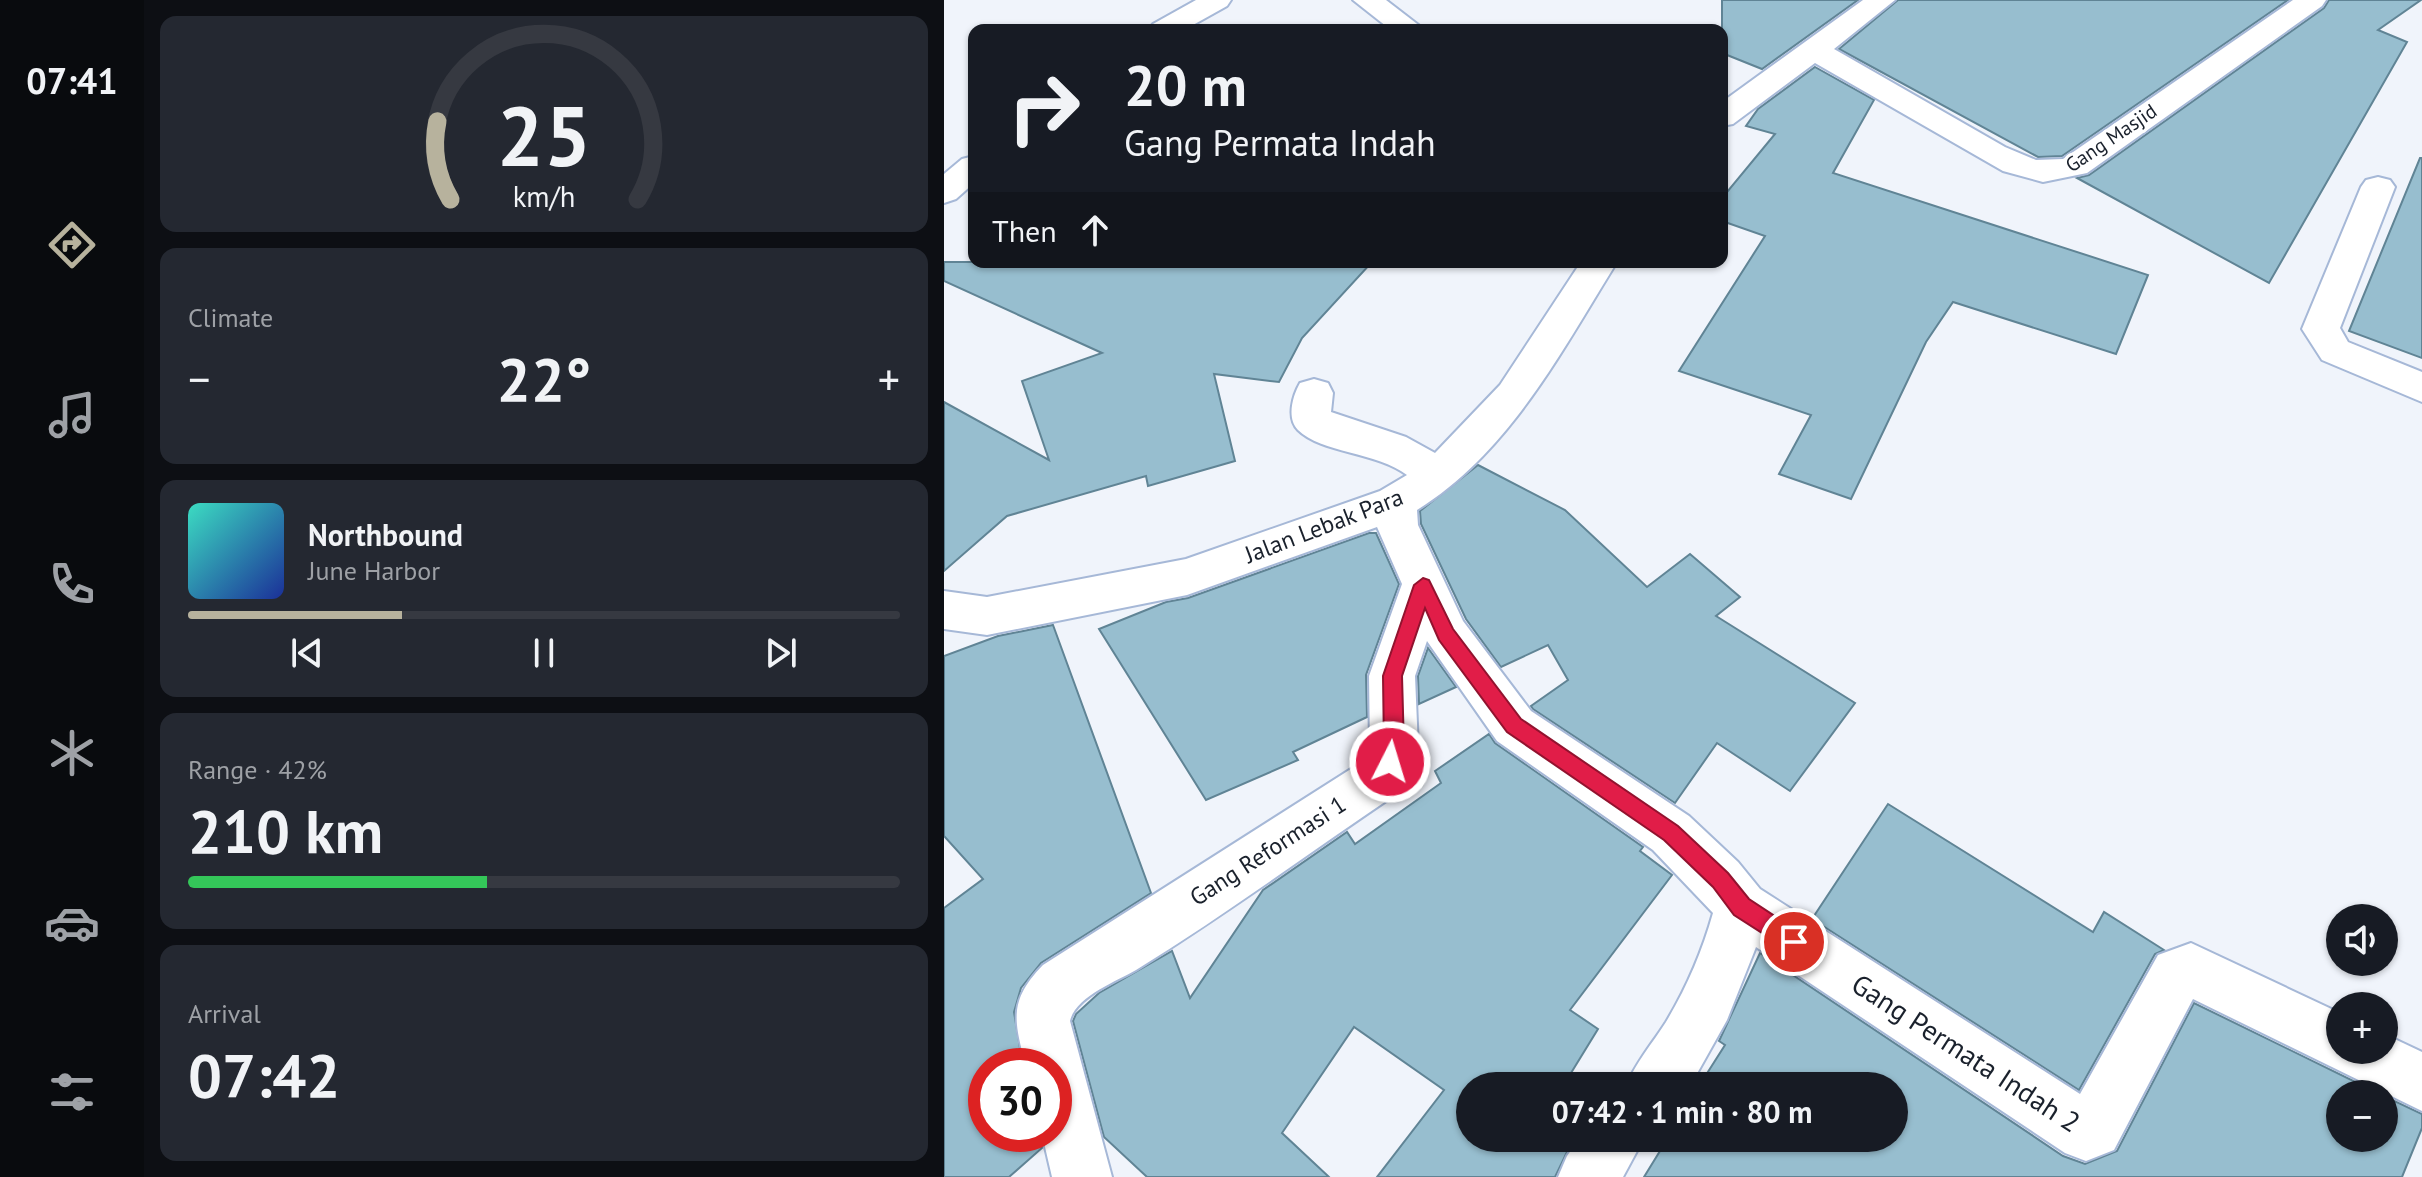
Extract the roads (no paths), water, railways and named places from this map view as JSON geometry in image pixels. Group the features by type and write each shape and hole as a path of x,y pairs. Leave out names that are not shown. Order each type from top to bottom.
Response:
{"street":[{"path":"1174,24 1217,0"},
{"path":"1367,0 1401,24"},
{"path":"1728,113 1881,0"},
{"name":"Gang Masjid","path":"1813,49 1994,154 2018,166 2057,173 2075,166 2312,0"},
{"path":"944,192 968,171"},
{"path":"2378,187 2321,329 2335,351 2422,388"},
{"name":"Jalan Lebak Para","path":"944,610 987,616 1187,577 1416,491 1514,395 1595,268"},
{"path":"1314,393 1311,419 1325,429 1383,446 1416,460 1416,491 1397,525 1446,634 1514,726 1671,833 1720,880 1741,907 1722,972 1694,1029 1665,1072"},
{"name":"Gang Reformasi 1","path":"1049,1048 1042,1021 1047,1000 1062,984 1384,775 1394,748 1392,676 1423,585"},
{"name":"Gang Permata Indah 2","path":"1741,907 2086,1132 2093,1129 2177,974 2183,971 2191,970 2326,1035"},
{"path":"2384,1064 2422,1082"},
{"name":"Gang Reformasi 1","path":"1072,1138 1082,1177"}]}
